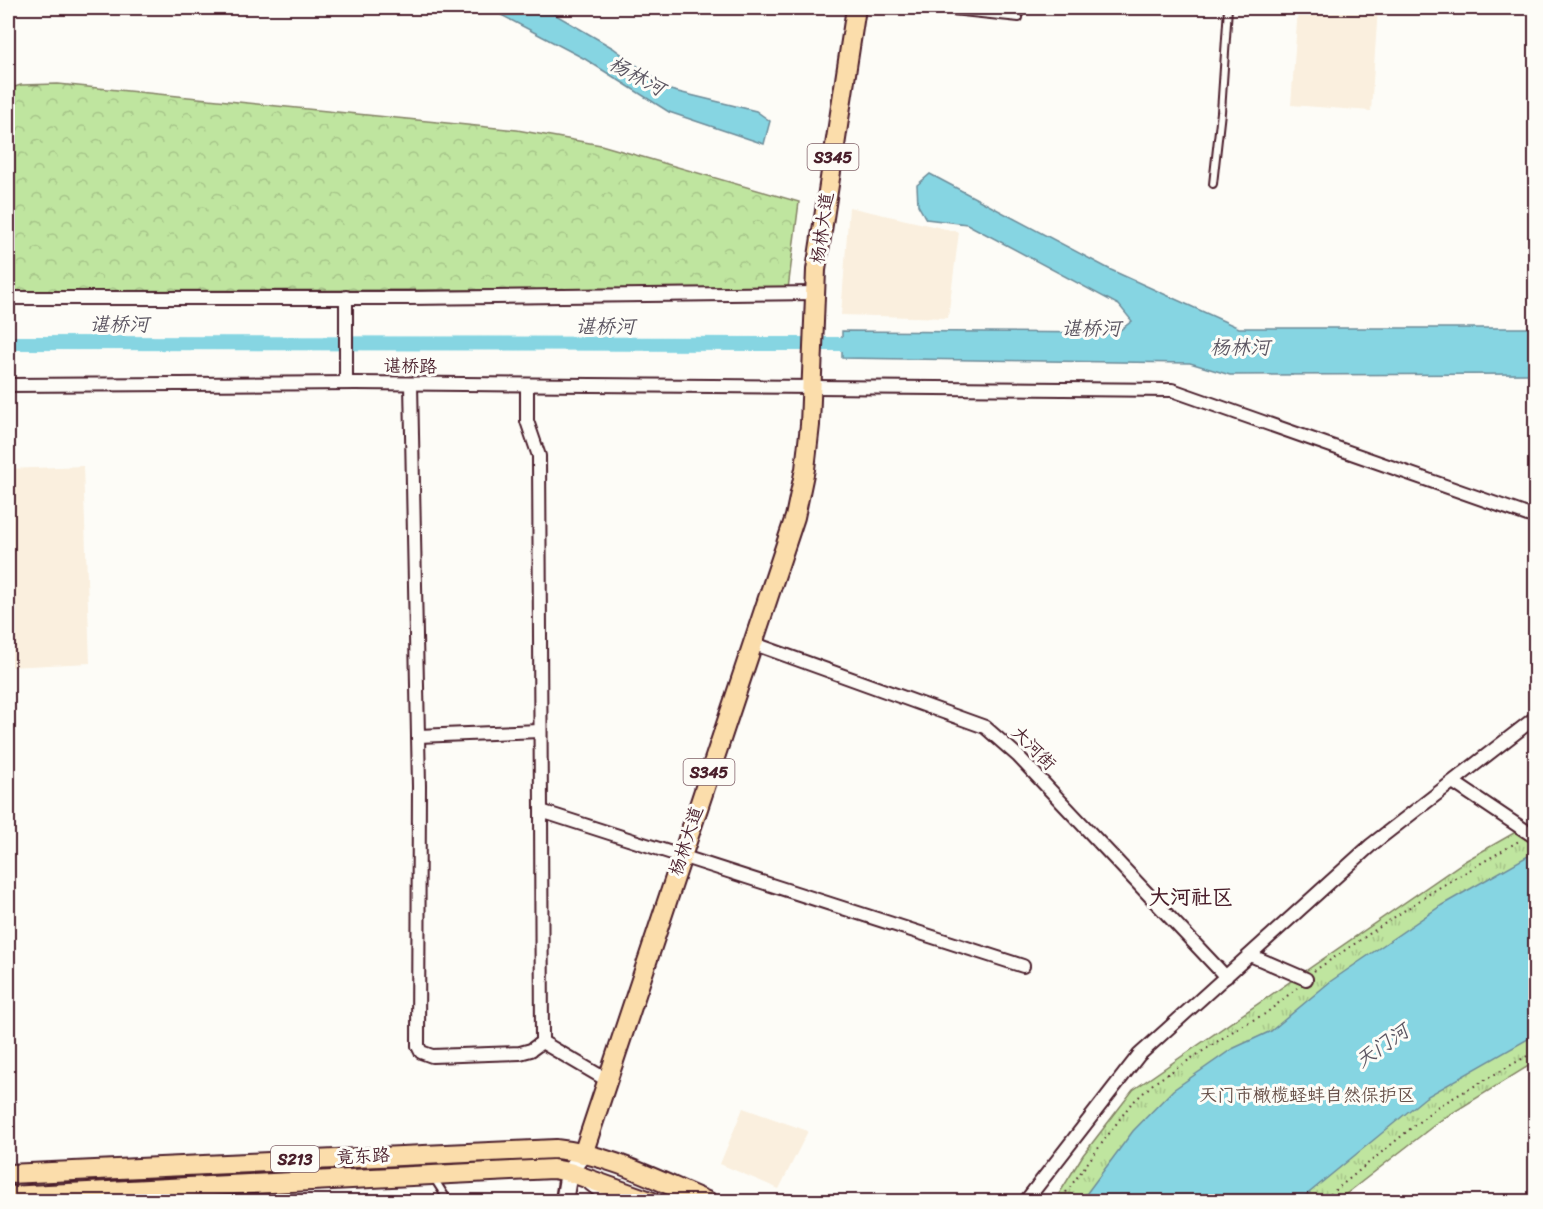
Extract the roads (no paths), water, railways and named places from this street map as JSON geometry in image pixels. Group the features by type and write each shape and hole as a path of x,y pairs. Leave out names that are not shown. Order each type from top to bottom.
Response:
{"main road":[{"name":"杨林大道","path":"814,300 820,238 856,8"},
{"name":"S345","path":"812,386 814,300"},
{"name":"杨林大道","path":"583,1154 795,517 805,469 812,386"},
{"name":"竟东路","path":"8,1174 545,1149 583,1154 623,1166 709,1202"},
{"path":"564,1202 583,1154"},
{"name":"竟东路","path":"8,1196 539,1169 575,1173 653,1202"},
{"path":"575,1173 575,1202"}],"street":[{"path":"346,297 346,383"},
{"path":"8,298 346,297 814,300"},
{"name":"谌桥路","path":"8,385 346,383 1172,390 1536,518"},
{"path":"411,384 418,736 418,1046 421,1052 432,1056 520,1053 531,1050 542,1042"},
{"path":"527,385 527,421 539,456 542,1042"},
{"name":"大河街","path":"752,643 986,727 1017,756 1226,977"},
{"path":"1024,1202 1139,1055 1371,845 1536,717"},
{"path":"418,736 540,730"},
{"path":"1453,782 1532,835"},
{"path":"540,811 1023,966"},
{"path":"1250,955 1306,979"},
{"path":"542,1042 607,1080"},
{"path":"575,1173 613,1202"}],"lane":[{"path":"924,8 1019,18"},
{"path":"1213,184 1228,8"},
{"path":"431,1174 449,1202"}],"water":[{"name":"杨林河","path":"488,8 544,8 613,48 670,90 756,111 770,121 764,144 669,112 585,59"},
{"name":"杨林河","path":"930,174 1111,270 1239,328 1535,328 1535,374 1230,375 1190,363 842,358 842,331 1116,333 1132,321 1119,305 967,224 926,219 918,205 917,185"},
{"name":"天门市橄榄蛏蚌自然保护区","path":"1535,852 1535,1035 1426,1097 1299,1201 1081,1201 1133,1131 1173,1090 1232,1049 1271,1031 1331,981 1442,905"}],"waterway":[{"name":"谌桥河","path":"8,343 860,344"}],"district":[{"name":"大河社区","path":"1191,897"}],"water label":[{"name":"天门河","path":"1382,1046"}]}
